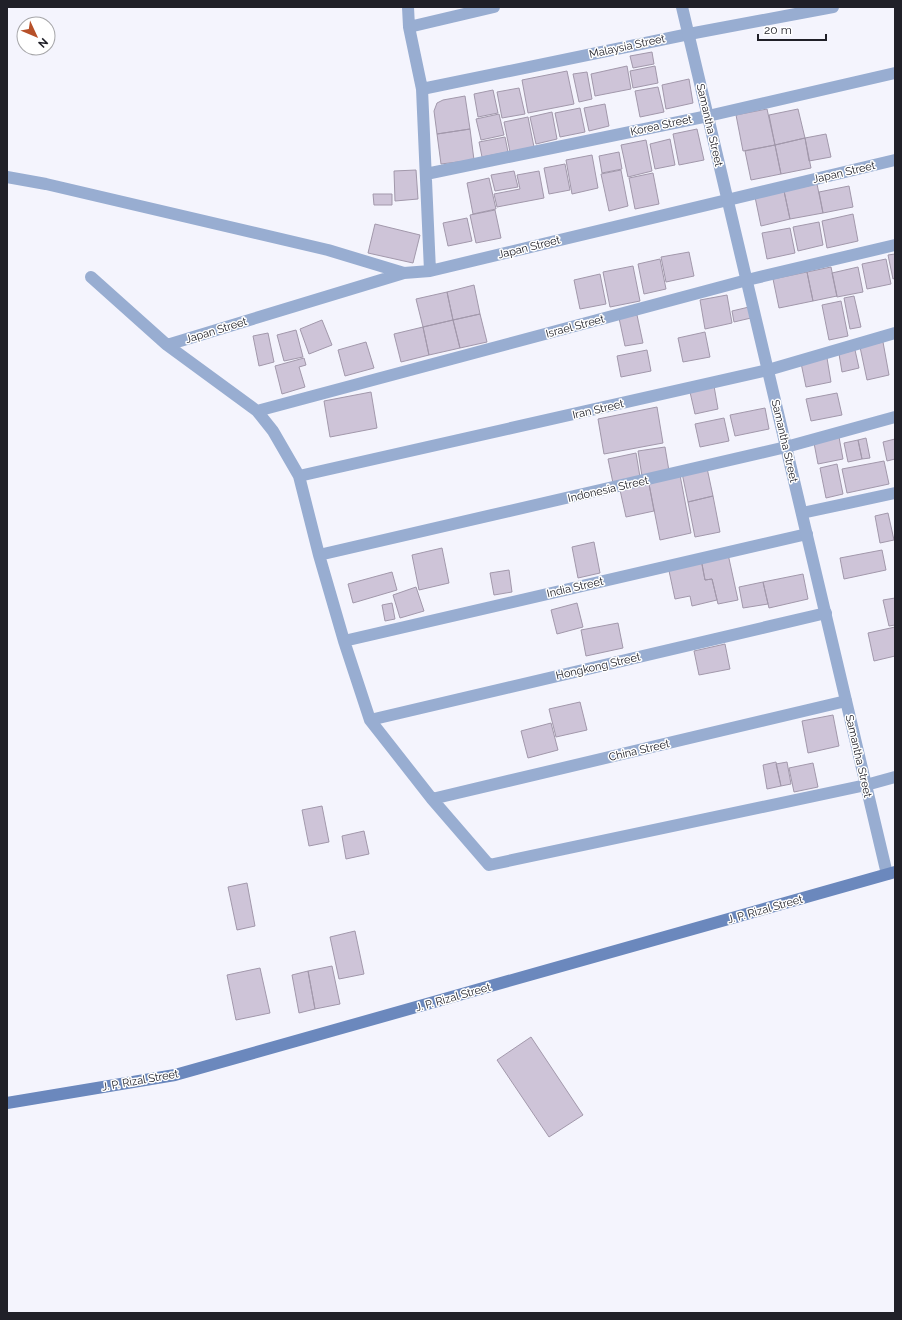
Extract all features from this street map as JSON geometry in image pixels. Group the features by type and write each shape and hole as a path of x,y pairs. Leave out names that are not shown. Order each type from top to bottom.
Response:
{"main road":[{"name":"J. P. Rizal Street","path":"7,1103 175,1075 891,873"}],"street":[{"path":"408,7 409,27 422,89 430,271"},
{"path":"409,27 494,7"},
{"name":"Samantha Street","path":"682,7 866,785 891,873"},
{"name":"Malaysia Street","path":"422,89 688,34 833,7"},
{"name":"Korea Street","path":"426,174 708,116 895,72"},
{"name":"Japan Street","path":"167,345 404,273 430,271 895,160"},
{"path":"7,177 46,184 328,250 404,273"},
{"name":"Israel Street","path":"257,411 747,280 895,245"},
{"path":"90,277 167,345 257,411 273,431 299,476 319,555 344,641 370,720 432,799 489,865 895,778"},
{"name":"Iran Street","path":"299,476 768,370 895,333"},
{"name":"Indonesia Street","path":"319,555 786,448 895,417"},
{"path":"802,513 895,493"},
{"name":"India Street","path":"344,641 807,534"},
{"name":"Hongkong Street","path":"370,720 826,613"},
{"name":"China Street","path":"432,799 846,701"}],"building":[{"path":"652,52 654,64 633,68 630,56"},
{"path":"627,66 631,89 595,96 591,74"},
{"path":"655,66 658,83 633,88 630,71"},
{"path":"567,71 574,104 528,113 522,80"},
{"path":"587,72 592,99 579,102 573,74"},
{"path":"689,79 693,103 666,109 662,85"},
{"path":"658,87 664,112 640,117 635,91"},
{"path":"519,88 525,114 502,118 497,92"},
{"path":"493,90 498,113 478,117 474,94"},
{"path":"465,96 470,129 437,134 434,111 437,103 443,100"},
{"path":"605,104 609,126 589,131 584,108"},
{"path":"580,108 585,132 560,137 555,113"},
{"path":"767,109 775,145 743,151 736,115"},
{"path":"798,109 805,138 775,145 769,115"},
{"path":"552,112 557,139 536,144 530,117"},
{"path":"499,114 504,135 481,140 476,119"},
{"path":"528,117 534,147 510,152 504,122"},
{"path":"470,129 474,160 441,164 437,134"},
{"path":"697,129 704,160 679,165 673,134"},
{"path":"826,134 831,157 809,161 805,138"},
{"path":"505,137 508,152 482,157 479,142"},
{"path":"805,138 811,168 781,174 775,145"},
{"path":"670,139 675,165 655,169 650,144"},
{"path":"646,140 652,171 628,177 621,145"},
{"path":"775,145 781,174 751,180 745,151"},
{"path":"619,152 622,169 602,173 599,156"},
{"path":"592,155 598,188 572,194 566,160"},
{"path":"565,164 570,190 549,194 544,168"},
{"path":"416,170 418,199 395,201 394,171"},
{"path":"621,170 628,206 609,211 601,174"},
{"path":"514,171 518,187 495,191 491,175"},
{"path":"539,171 544,198 497,207 494,194 520,189 517,175"},
{"path":"653,173 659,204 635,209 629,178"},
{"path":"489,178 496,209 473,214 467,183"},
{"path":"817,184 823,213 790,219 784,191"},
{"path":"849,186 853,207 823,213 819,192"},
{"path":"784,191 790,219 761,226 755,197"},
{"path":"373,194 392,194 392,205 374,205"},
{"path":"495,210 501,238 476,243 470,215"},
{"path":"853,214 858,241 827,248 822,221"},
{"path":"467,218 472,241 448,246 443,223"},
{"path":"819,222 823,245 798,251 793,227"},
{"path":"375,224 420,235 413,263 368,253"},
{"path":"790,228 795,253 767,259 762,233"},
{"path":"689,252 694,276 666,282 661,257"},
{"path":"895,254 895,278 893,279 888,255"},
{"path":"660,259 666,289 644,294 638,264"},
{"path":"886,259 891,284 867,289 862,264"},
{"path":"633,266 640,301 610,307 603,272"},
{"path":"831,267 837,296 813,301 807,272"},
{"path":"858,267 863,292 837,297 832,273"},
{"path":"807,272 813,301 779,308 773,279"},
{"path":"600,274 606,304 580,309 574,280"},
{"path":"474,285 480,314 453,320 447,292"},
{"path":"447,292 453,320 423,327 416,299"},
{"path":"727,295 732,323 705,329 700,300"},
{"path":"854,296 861,327 850,329 844,298"},
{"path":"841,301 848,336 829,340 822,305"},
{"path":"749,307 751,318 734,322 732,311"},
{"path":"480,314 487,342 460,348 453,320"},
{"path":"637,315 643,343 625,346 619,318"},
{"path":"322,320 332,345 309,354 300,329"},
{"path":"453,320 460,348 429,355 423,327"},
{"path":"423,327 429,355 401,362 394,334"},
{"path":"296,330 303,357 284,361 277,335"},
{"path":"705,332 710,357 683,362 678,338"},
{"path":"268,333 274,362 259,366 253,336"},
{"path":"366,342 374,368 345,376 338,350"},
{"path":"883,342 889,375 867,380 860,347"},
{"path":"647,350 651,371 621,377 617,356"},
{"path":"855,350 859,368 842,372 839,354"},
{"path":"304,358 306,365 299,367 305,387 282,394 275,366"},
{"path":"827,358 831,382 806,387 801,363"},
{"path":"714,386 718,409 695,414 690,392"},
{"path":"371,392 377,428 330,437 324,401"},
{"path":"837,393 842,415 811,421 806,399"},
{"path":"657,407 663,443 604,454 598,419"},
{"path":"765,408 769,429 735,436 730,415"},
{"path":"724,418 729,441 700,447 695,424"},
{"path":"839,437 843,459 818,464 814,443"},
{"path":"866,438 870,458 862,459 858,440"},
{"path":"895,439 895,459 887,461 883,442"},
{"path":"858,440 862,459 848,462 844,443"},
{"path":"665,447 669,471 642,476 638,451"},
{"path":"636,453 640,477 613,483 608,459"},
{"path":"884,461 889,484 847,493 842,469"},
{"path":"837,464 843,494 826,498 820,468"},
{"path":"707,468 713,496 688,502 682,473"},
{"path":"680,475 691,533 660,540 649,484"},
{"path":"649,484 654,511 626,517 620,490"},
{"path":"713,496 720,532 695,537 688,502"},
{"path":"888,513 894,540 880,543 875,516"},
{"path":"594,542 600,573 578,578 572,547"},
{"path":"442,548 449,583 419,590 412,555"},
{"path":"882,550 886,570 844,579 840,558"},
{"path":"728,554 738,600 718,604 712,579 705,580 701,559"},
{"path":"701,559 705,580 712,579 717,600 692,606 690,596 675,599 668,566"},
{"path":"509,570 512,592 494,595 490,573"},
{"path":"392,572 397,590 353,603 348,584"},
{"path":"803,574 808,599 769,608 763,582"},
{"path":"763,582 768,604 743,608 739,587"},
{"path":"416,587 424,611 400,618 393,595"},
{"path":"895,598 895,625 889,626 883,600"},
{"path":"392,603 395,619 385,621 382,605"},
{"path":"577,603 583,627 557,634 551,610"},
{"path":"618,623 623,648 586,656 581,630"},
{"path":"895,627 895,656 874,661 868,633"},
{"path":"725,644 730,669 699,675 694,651"},
{"path":"580,702 587,730 556,737 549,709"},
{"path":"833,715 839,746 808,753 802,721"},
{"path":"551,723 558,750 528,758 521,731"},
{"path":"776,762 781,786 767,789 763,765"},
{"path":"787,762 791,784 781,786 776,764"},
{"path":"813,763 818,787 794,792 789,768"},
{"path":"322,806 329,842 309,846 302,810"},
{"path":"364,831 369,854 346,859 342,836"},
{"path":"247,883 255,926 237,930 228,887"},
{"path":"355,931 364,974 339,979 330,937"},
{"path":"332,966 340,1004 315,1009 308,971"},
{"path":"260,968 270,1013 236,1020 227,975"},
{"path":"308,971 315,1009 299,1013 292,975"},
{"path":"531,1037 583,1115 549,1137 497,1060"}]}
